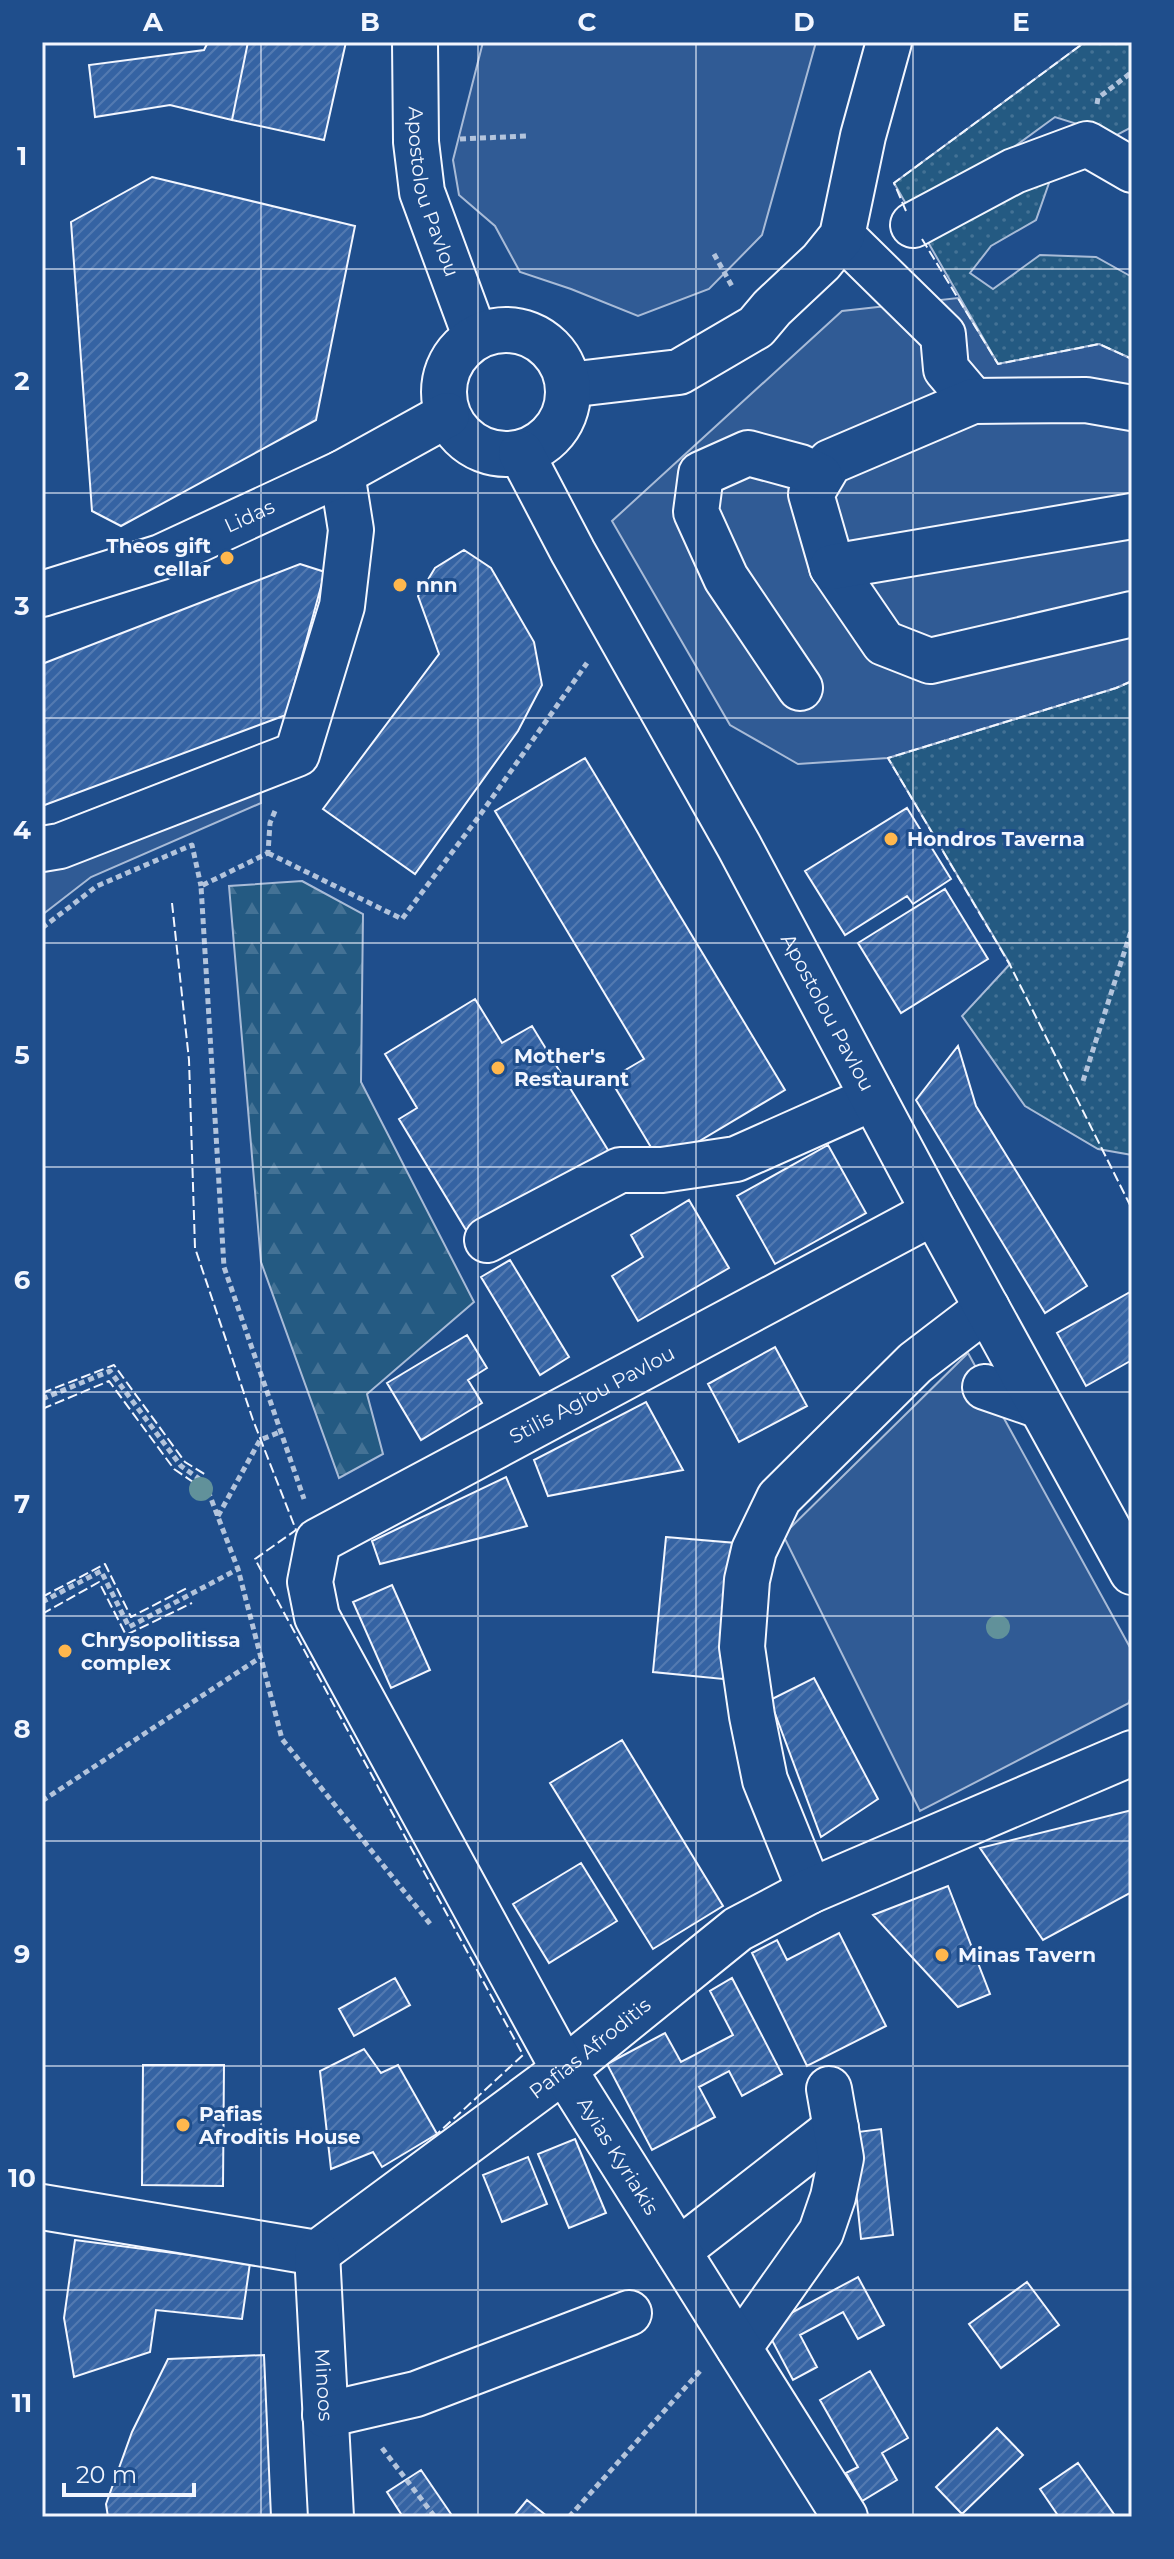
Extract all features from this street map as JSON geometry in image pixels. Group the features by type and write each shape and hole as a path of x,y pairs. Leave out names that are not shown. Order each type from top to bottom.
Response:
{"street":[{"name":"Apostolou Pavlou","path":"415,42 416,142 422,192 474,333 478,336"},
{"path":"568,385 679,372 756,327 821,262 842,236 863,136 889,42"},
{"path":"913,225 1014,171 1087,144 1132,170"},
{"path":"842,236 943,335 946,369 973,401"},
{"path":"496,331 529,335 543,342 564,368 568,385 562,420 551,435 537,446 521,453 503,455 485,451 463,437 447,415 444,393 447,373 460,351 478,336 496,331"},
{"path":"1132,408 1086,400 973,401 830,462 811,494 832,567 884,643 930,661 1132,614"},
{"name":"Lidas","path":"42,594 161,557 342,473 447,415"},
{"name":"Apostolou Pavlou","path":"521,453 739,846 934,1212 1132,1572"},
{"path":"800,688 726,578 696,512 701,474 748,453 800,467 820,476"},
{"path":"42,849 60,846 297,754 342,606 351,530 342,473"},
{"path":"832,567 1132,516"},
{"path":"487,1240 620,1170 662,1170 736,1159 873,1098"},
{"name":"Stilis Agiou Pavlou","path":"318,1541 934,1212"},
{"path":"810,1891 765,1780 752,1716 742,1647 747,1580 754,1550 779,1498 915,1363 987,1308"},
{"path":"985,1387 1040,1406"},
{"name":"Ayias Kyriakis","path":"318,1541 310,1582 317,1617 564,2070 845,2517"},
{"name":"Pafias Afroditis","path":"317,2253 564,2070 738,1929 810,1891 1132,1753"},
{"path":"678,2251 833,2108 841,2158 833,2197 821,2232 735,2342"},
{"path":"42,2207 317,2253"},
{"name":"Minoos","path":"317,2253 331,2517"},
{"path":"326,2426 629,2313"}],"path":[{"path":"457,139 526,136"},
{"path":"714,254 737,296"},
{"path":"268,853 402,919 480,815 582,668 616,628"},
{"path":"268,853 270,823 297,754"},
{"path":"42,928 97,886 192,845 201,886 224,1267 318,1541"},
{"path":"201,886 268,853"},
{"path":"1083,1081 1132,928"},
{"path":"42,1399 110,1371 181,1466 205,1483 238,1569 282,1739 432,1926"},
{"path":"218,1516 260,1440 280,1432"},
{"path":"42,1602 101,1571 129,1627 238,1569"},
{"path":"42,1801 261,1657"},
{"path":"569,2517 735,2342"},
{"path":"326,2426 365,2432 387,2453 435,2517"}],"green space":[{"path":"1085,42 1132,42 1132,127 1115,136 1055,117 1014,147 1049,183 1036,220 991,246 970,273 993,289 1040,255 1096,257 1132,277 1132,359 1099,344 998,364 894,183"},
{"path":"1132,681 1132,1155 1098,1149 1025,1106 962,1016 1010,964 888,758"},
{"path":"302,881 363,914 361,1082 474,1302 367,1394 383,1454 339,1478 261,1262 229,886"}],"shaded area":[{"path":"483,42 816,42 762,235 709,289 638,316 520,272 495,226 459,195 453,160"},
{"path":"958,298 998,364 1099,344 1132,359 1132,681 888,758 798,764 730,725 612,521 842,311"},
{"path":"258,745 261,803 91,877 42,915 42,829"},
{"path":"968,1353 1132,1651 1132,1691 1129,1703 920,1811 783,1535"}],"building":[{"path":"208,42 248,42 232,120 170,105 95,117 89,65 204,50"},
{"path":"248,42 346,42 324,140 232,120"},
{"path":"152,177 355,226 316,420 121,526 92,511 71,222"},
{"path":"464,550 491,568 534,642 542,685 518,731 415,874 323,809 439,654 418,596 435,568"},
{"path":"300,564 325,572 286,715 42,806 42,664"},
{"path":"585,758 785,1090 661,1164 610,1079 644,1059 495,811"},
{"name":"Hondros Taverna","path":"907,808 951,879 913,904 907,896 845,935 805,871"},
{"path":"945,889 988,959 901,1013 858,943"},
{"path":"475,999 502,1043 532,1026 611,1155 472,1240 399,1119 417,1108 385,1054"},
{"path":"958,1046 976,1106 1087,1286 1045,1313 916,1100"},
{"path":"828,1145 866,1213 775,1264 737,1196"},
{"path":"689,1200 729,1268 638,1321 612,1276 643,1257 631,1235"},
{"path":"510,1260 569,1357 540,1375 481,1277"},
{"path":"1132,1291 1132,1360 1086,1386 1057,1333"},
{"path":"467,1335 487,1368 468,1380 482,1403 421,1440 387,1383"},
{"path":"775,1347 807,1406 739,1442 708,1384"},
{"path":"646,1402 683,1470 548,1496 534,1460"},
{"path":"506,1477 527,1526 380,1564 372,1541"},
{"path":"666,1537 736,1543 723,1679 653,1672"},
{"path":"392,1585 430,1670 391,1688 353,1602"},
{"path":"814,1678 878,1799 821,1837 770,1700"},
{"path":"622,1740 723,1906 653,1949 550,1783"},
{"path":"1132,1810 1132,1892 1043,1940 980,1848"},
{"path":"581,1863 617,1921 549,1963 513,1904"},
{"name":"Minas Tavern","path":"948,1886 990,1994 958,2007 873,1915"},
{"path":"839,1933 886,2026 807,2066 752,1953 777,1940 787,1960"},
{"path":"395,1978 410,2005 354,2036 339,2009"},
{"path":"732,1978 782,2074 742,2096 729,2071 699,2087 715,2117 652,2150 607,2064 665,2033 681,2062 733,2035 710,1991"},
{"path":"364,2049 381,2073 398,2065 437,2134 382,2167 373,2152 331,2169 320,2071"},
{"name":"Pafias Afroditis House","path":"143,2065 224,2065 223,2186 142,2185"},
{"path":"881,2129 893,2235 861,2239 850,2133"},
{"path":"575,2139 606,2213 569,2228 538,2154"},
{"path":"528,2157 547,2204 502,2222 483,2175"},
{"path":"75,2240 250,2263 242,2319 156,2310 150,2352 74,2377 64,2318"},
{"path":"858,2277 884,2325 858,2339 843,2312 800,2335 817,2367 793,2380 765,2327"},
{"path":"1027,2282 1059,2325 1001,2368 969,2324"},
{"path":"264,2355 271,2517 108,2517 106,2504 132,2432 168,2359"},
{"path":"870,2371 908,2438 882,2453 897,2480 862,2501 846,2473 858,2467 820,2400"},
{"path":"997,2428 1023,2455 962,2514 936,2487"},
{"path":"1078,2463 1116,2517 1059,2517 1040,2489"},
{"path":"421,2470 453,2517 403,2517 387,2492"},
{"path":"527,2500 548,2517 513,2517"}],"fence":[{"path":"906,211 894,183 1085,42"},
{"path":"922,239 998,364 1099,344 1132,359"},
{"path":"1132,681 888,758 1010,965 1132,1209"},
{"path":"172,903 189,1060 195,1248 253,1420 296,1530 255,1559 523,2055 437,2134"},
{"path":"42,1393 114,1365 185,1462 206,1475"},
{"path":"42,1409 109,1381 174,1469 196,1484"},
{"path":"42,1597 105,1564 131,1617 187,1588"},
{"path":"42,1614 99,1582 126,1635 192,1603"}],"place":[{"name":"Theos gift cellar","path":"227,558"},
{"name":"nnn","path":"400,585"},
{"name":"Hondros Taverna","path":"891,839"},
{"name":"Mother's Restaurant","path":"498,1068"},
{"name":"Chrysopolitissa complex","path":"65,1651"},
{"name":"Minas Tavern","path":"942,1955"},
{"name":"Pafias Afroditis House","path":"183,2125"}]}
